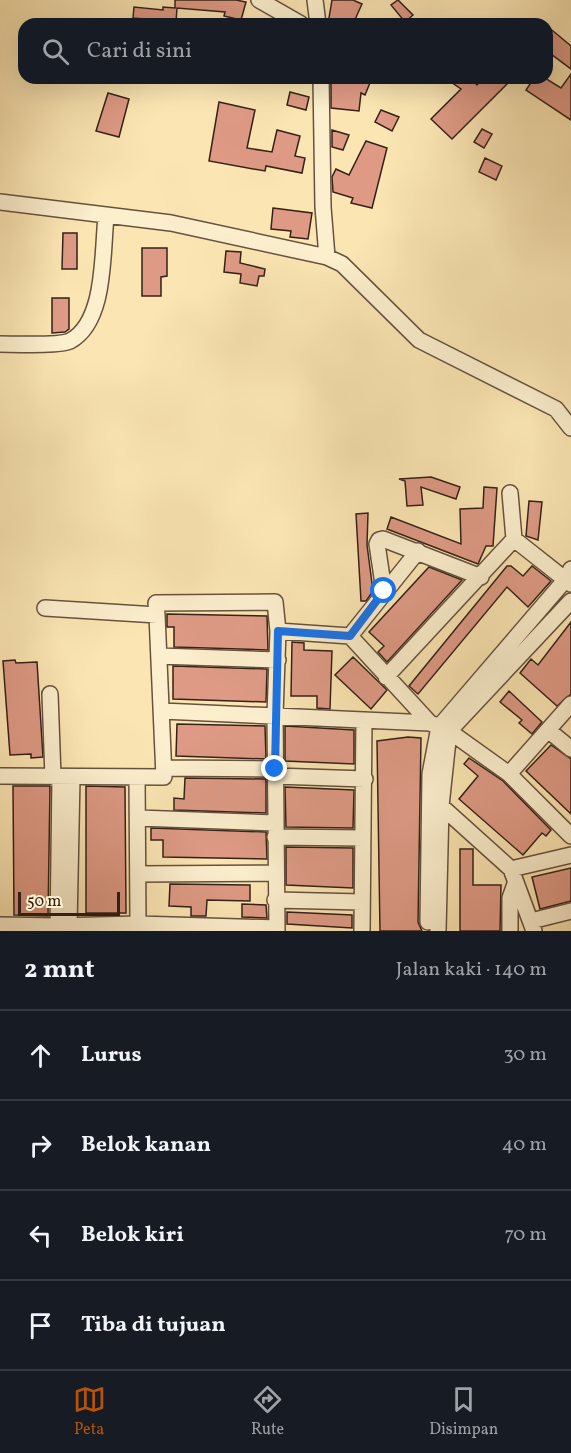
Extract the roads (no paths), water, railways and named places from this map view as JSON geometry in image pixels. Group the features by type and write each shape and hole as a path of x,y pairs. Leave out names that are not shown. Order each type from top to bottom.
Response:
{"street":[{"path":"259,0 290,18"},
{"path":"315,0 317,18"},
{"path":"321,84 323,207 327,257"},
{"path":"0,202 106,217 171,223 327,257 342,264 418,340 556,409 571,428"},
{"path":"0,344 68,342 88,326 98,302 106,217"},
{"path":"387,677 481,577 514,538 510,494"},
{"path":"428,931 430,774 439,727 569,577 514,538"},
{"path":"384,591 379,540 383,539 481,577"},
{"path":"350,636 418,551"},
{"path":"438,931 441,806 439,727 571,601"},
{"path":"0,776 164,777 156,603 275,602 278,631 275,715 277,929 138,924 61,928 0,925"},
{"path":"45,608 157,615"},
{"path":"278,631 350,636 387,677 439,727 509,774 571,836"},
{"path":"159,656 278,660"},
{"path":"50,694 62,777 61,928"},
{"path":"509,774 571,704"},
{"path":"162,711 364,720 439,727"},
{"path":"362,931 364,720"},
{"path":"548,730 571,749"},
{"path":"164,768 365,779"},
{"path":"137,777 138,924"},
{"path":"441,806 513,876 533,926 571,911"},
{"path":"138,818 363,838"},
{"path":"513,876 571,855"},
{"path":"138,874 275,873"},
{"path":"510,931 513,876"},
{"path":"275,900 362,902"}]}
